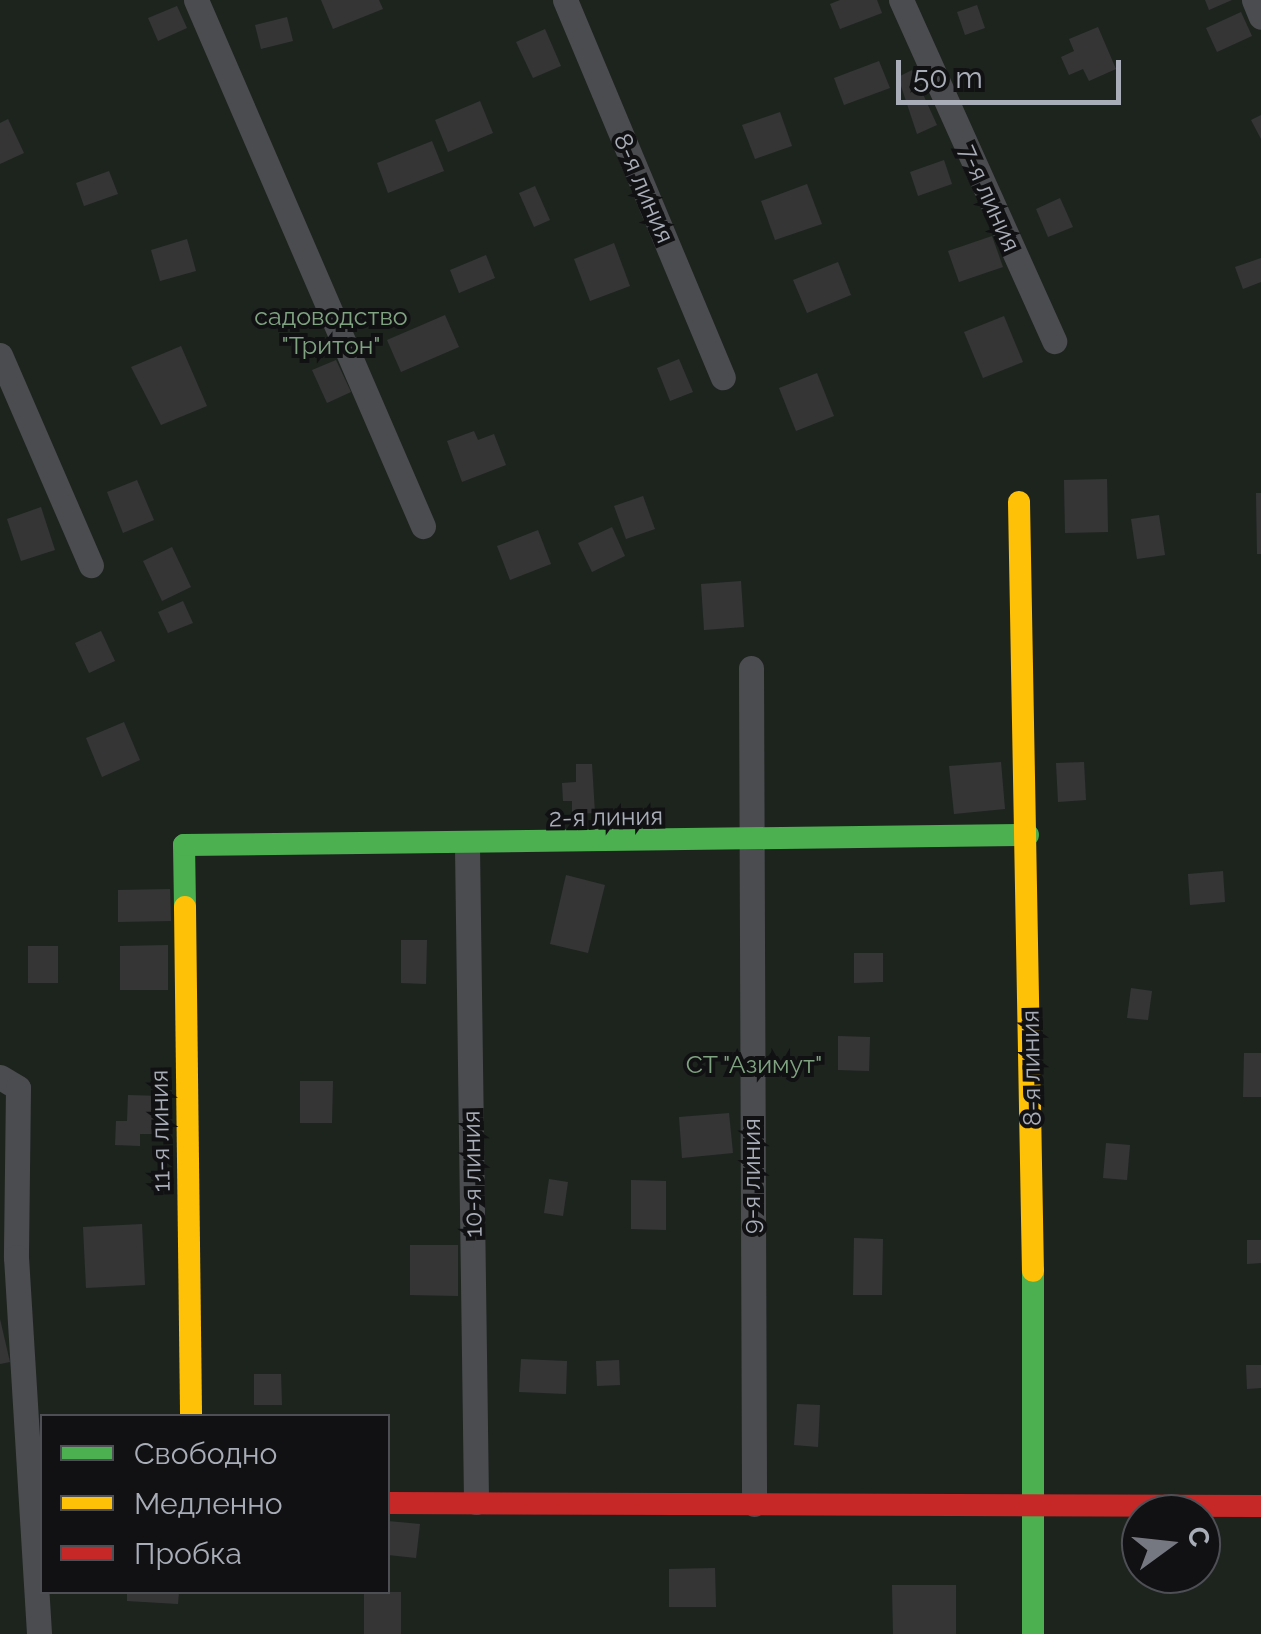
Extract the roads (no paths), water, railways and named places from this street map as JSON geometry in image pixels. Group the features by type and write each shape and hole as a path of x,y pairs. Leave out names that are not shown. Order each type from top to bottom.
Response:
{"street":[{"path":"196,0 423,526"},
{"name":"8-я линия","path":"565,0 724,376"},
{"name":"7-я линия","path":"901,0 1054,341"},
{"path":"1254,0 1261,17"},
{"path":"0,356 91,565"},
{"name":"8-я линия","path":"1019,502 1038,1510 1033,1634"},
{"name":"9-я линия","path":"752,668 748,842 754,1504"},
{"name":"2-я линия","path":"184,845 467,846 1028,835"},
{"name":"11-я линия","path":"184,845 191,1414"},
{"name":"10-я линия","path":"467,846 476,1502"},
{"path":"0,1077 18,1088 8,1257 38,1511 38,1634"},
{"path":"390,1503 1038,1510 1261,1506"}],"park label":[{"name":"садоводство \"Тритон\"","path":"331,332"},
{"name":"СТ \"Азимут\"","path":"754,1064"}]}
